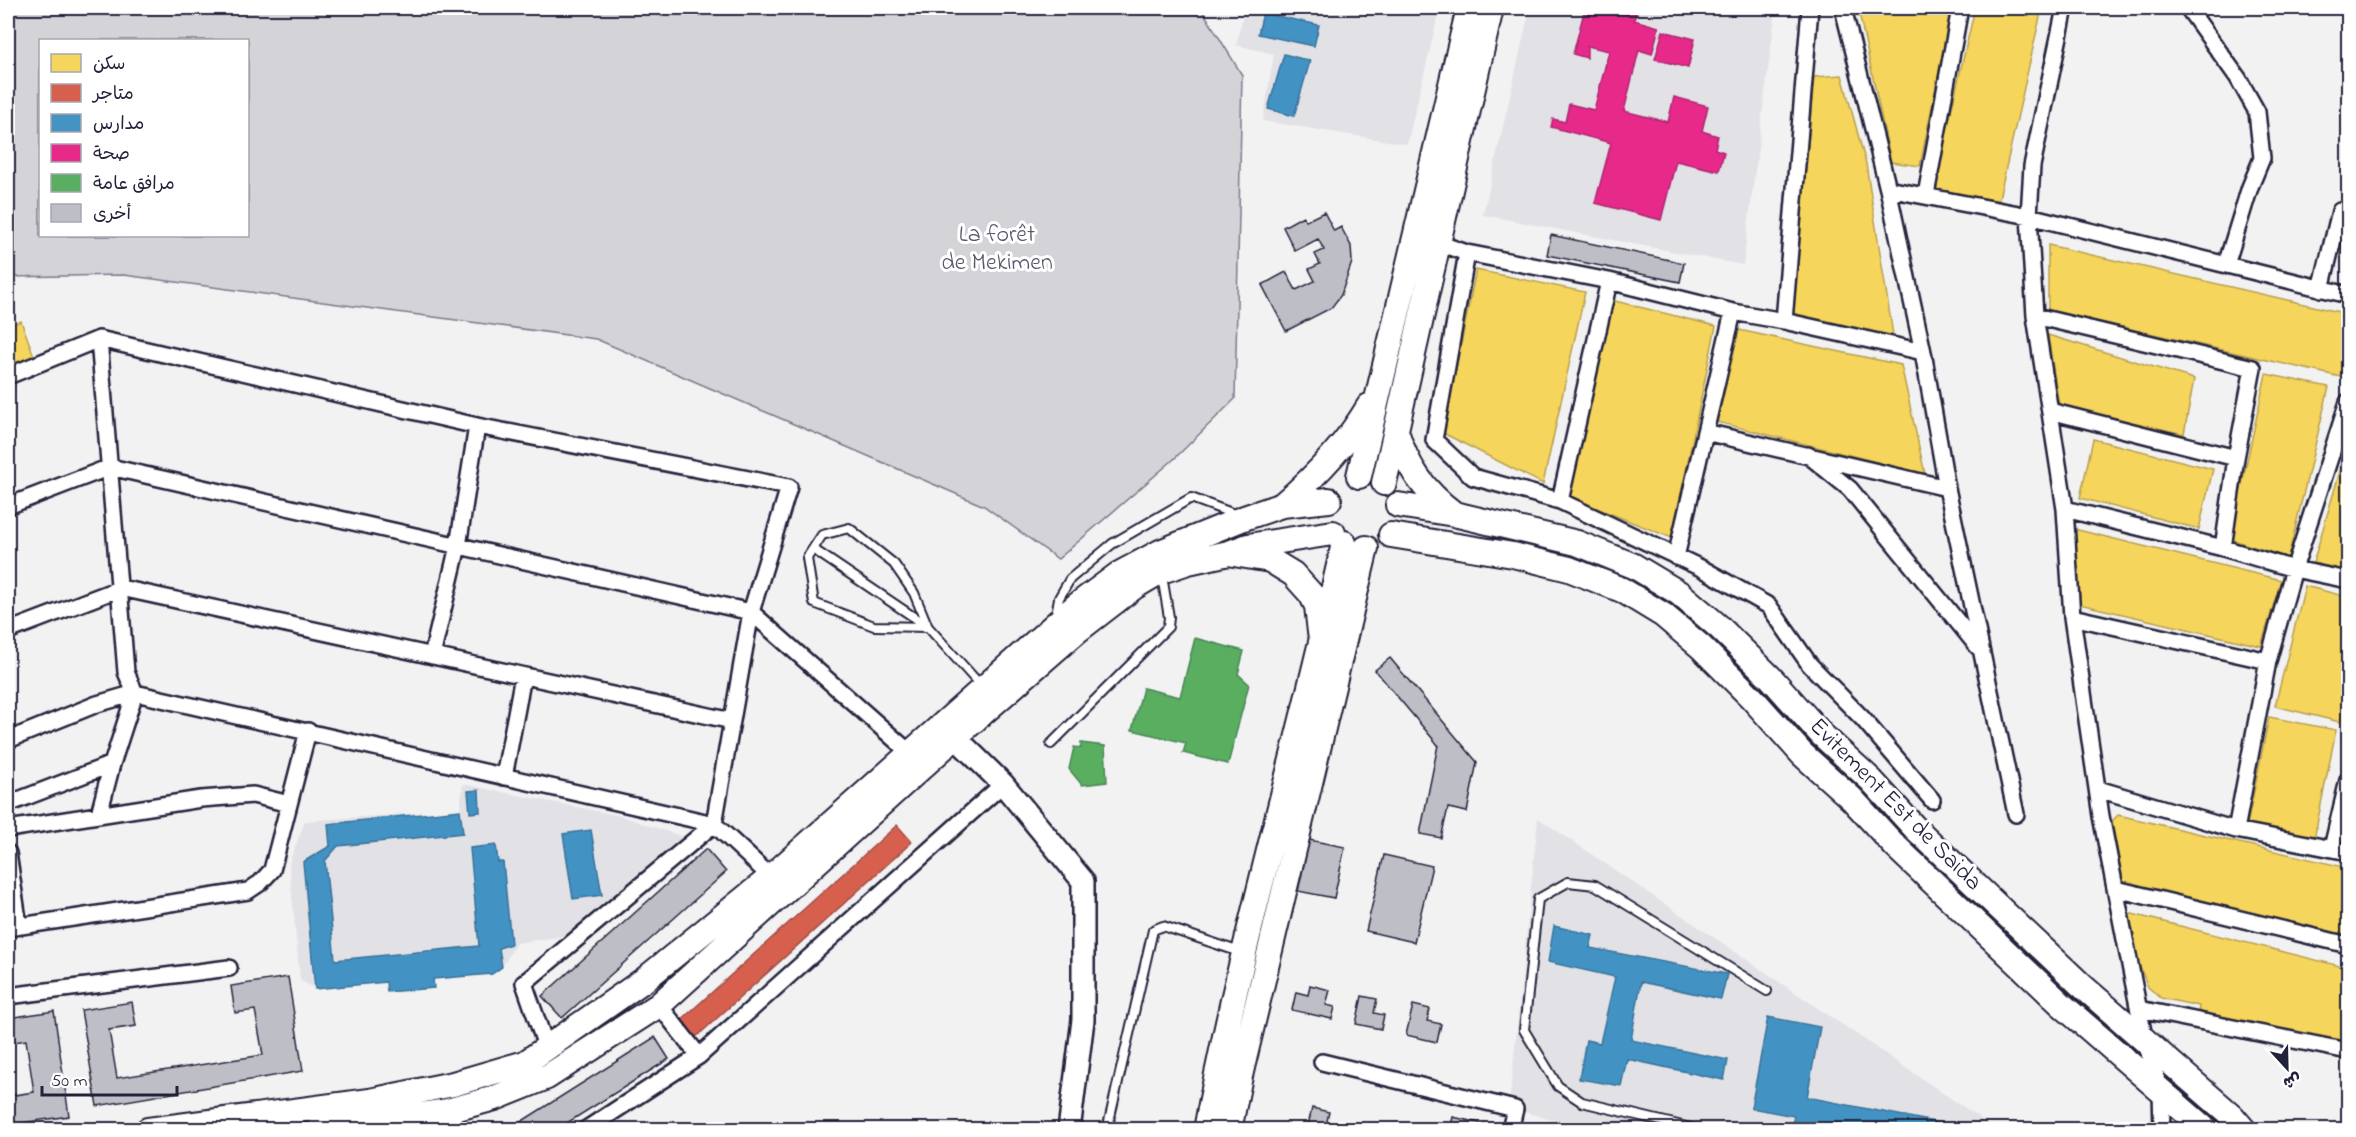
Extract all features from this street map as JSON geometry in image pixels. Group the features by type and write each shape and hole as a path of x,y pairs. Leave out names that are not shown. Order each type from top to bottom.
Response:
{"main road":[{"path":"1384,483 1396,431 1426,239 1469,8"},
{"path":"1359,476 1378,391 1426,239 1491,8"},
{"path":"1282,505 1326,464 1345,441 1378,391"},
{"path":"1396,431 1411,470 1430,494 1454,514"},
{"path":"148,1130 370,1101 453,1084 525,1063 644,980 771,877 909,752 990,695 1134,587 1161,571 1248,546 1348,541 1380,544 1391,535 1397,524 1398,505 1395,495 1384,483 1372,477 1359,476 1344,482 1329,500 1327,513 1348,541 1229,1130"},
{"path":"320,1130 451,1120 495,1098 547,1077 659,1005 955,737 990,695 1054,626 1119,574 1160,552 1244,518 1282,505 1329,500"},
{"name":"Evitement Est de Saida","path":"1398,505 1454,514 1577,543 1634,566 1679,593 1719,627 1822,735 1871,780 1914,827 2081,985 2232,1116 2244,1130"},
{"path":"1391,535 1513,555 1569,569 1622,590 1663,615 1701,647 1743,688 1802,754 2062,1005 2206,1130"},
{"path":"1206,1130 1245,954 1348,541"},
{"path":"1229,553 1270,560 1288,570 1303,583 1317,606 1322,645"}],"street":[{"path":"1784,321 1810,8"},
{"path":"1843,8 1888,189 1923,352 1947,488 2016,814"},
{"path":"1926,195 1960,8"},
{"path":"2065,8 2032,166 2029,216 2035,316 2065,509 2072,618 2098,789 2145,1042 2161,1091 2162,1130"},
{"path":"2188,8 2238,78 2257,111 2262,158 2250,187 2226,265"},
{"path":"1888,189 2029,216 2349,295"},
{"path":"2321,289 2340,211 2349,211"},
{"path":"1426,239 1467,253 1609,281 1733,312 1923,352"},
{"path":"1467,253 1434,440 1473,477 1560,501 1676,557 1768,606 1810,665 1863,719 1932,800"},
{"path":"1560,501 1609,281"},
{"path":"1676,557 1733,312"},
{"path":"2035,316 2253,368 2236,458 2223,548"},
{"path":"8,376 99,339 477,426 789,487 751,612 714,824 524,983 547,1049"},
{"path":"99,339 121,588 126,672 135,693 99,814"},
{"path":"2236,830 2268,661 2294,568 2349,402"},
{"path":"2050,411 2236,458"},
{"path":"432,656 458,546 477,426"},
{"path":"1705,432 1947,488"},
{"path":"1808,454 1850,489 1981,651"},
{"path":"8,506 110,467 751,612 909,752"},
{"path":"2065,509 2349,580"},
{"path":"8,631 121,588 732,721"},
{"path":"2072,618 2268,661"},
{"path":"504,777 523,676"},
{"path":"8,740 97,704 135,693 714,824 771,877"},
{"path":"8,853 13,927 248,891 260,883 272,870 308,731"},
{"path":"955,737 1003,784 1083,881 1083,1020 1069,1130"},
{"path":"8,804 112,764"},
{"path":"585,1130 699,1056 1003,784"},
{"path":"2332,848 2348,784"},
{"path":"2098,789 2236,830 2349,852"},
{"path":"8,829 201,799 253,795 289,804"},
{"path":"2116,889 2349,945"},
{"path":"8,996 229,968"},
{"path":"659,1005 699,1056"},
{"path":"2139,1009 2349,1052"},
{"path":"1322,1062 1515,1108 1510,1130"}],"lane":[{"path":"1054,626 1059,598 1071,579 1112,544 1191,498 1244,518"},
{"path":"849,528 894,564 914,593 928,627 874,626 814,603 807,558 822,536 849,528"},
{"path":"813,549 928,627 990,695"},
{"path":"1051,744 1168,627 1169,617 1161,571"},
{"path":"1699,1130 1582,1102 1558,1086 1524,1030 1538,899 1568,882 1595,885 1767,991"},
{"path":"1107,1130 1153,930 1163,926 1245,954"}],"shaded area":[{"path":"1245,8 1440,8 1407,144 1263,121 1274,54 1236,45"},
{"path":"1530,8 1776,8 1743,265 1483,215"},
{"path":"463,784 621,816 683,837 566,936 516,943 502,967 492,974 315,989 300,980 289,863 305,821 460,810"},
{"path":"1538,818 1996,1129 1585,1130 1509,1107"}],"green space":[{"name":"La forêt de Mekimen","path":"8,8 1201,8 1242,75 1235,399 1173,460 1058,559 984,506 596,339 124,275 8,277"}],"building: سكن":[{"path":"1858,8 1952,8 1920,166 1891,162"},
{"path":"1975,8 2042,8 1998,203 1933,189"},
{"path":"1842,75 1866,164 1893,335 1887,339 1793,316 1814,77"},
{"path":"2048,245 2348,314 2348,347 2341,377 2048,310"},
{"path":"1476,270 1585,292 1543,484 1443,433"},
{"path":"1611,300 1716,326 1672,538 1566,496"},
{"path":"21,321 34,356 8,366 8,326"},
{"path":"1739,330 1901,365 1925,474 1717,422"},
{"path":"2048,335 2194,379 2184,434 2059,406"},
{"path":"2266,374 2329,387 2288,558 2230,539"},
{"path":"2093,439 2213,469 2199,529 2080,498"},
{"path":"2348,444 2348,571 2313,563"},
{"path":"2074,529 2281,580 2261,646 2079,604"},
{"path":"2305,586 2348,597 2348,690 2340,722 2275,706"},
{"path":"2269,717 2336,730 2314,839 2247,826"},
{"path":"2118,815 2348,868 2348,938 2124,886 2112,821"},
{"path":"2128,913 2348,968 2348,1049 2198,1015 2199,1006 2161,998 2148,987 2133,950"}],"building: متاجر":[{"path":"897,825 912,842 694,1039 679,1022"}],"building: مدارس":[{"path":"1263,13 1319,25 1314,46 1258,34"},
{"path":"1284,54 1310,61 1294,116 1268,109"},
{"path":"479,790 480,812 470,813 468,791"},
{"path":"460,810 463,833 338,846 325,861 335,960 479,946 470,848 496,845 498,862 503,862 511,944 499,948 502,967 492,974 433,979 434,988 387,992 386,982 315,989 303,862 330,846 328,824"},
{"path":"591,830 602,895 573,899 563,834"},
{"path":"1554,926 1593,935 1590,948 1727,974 1721,999 1641,982 1631,1040 1728,1060 1724,1080 1627,1059 1621,1086 1579,1079 1586,1040 1600,1043 1615,977 1548,962"},
{"path":"1768,1017 1820,1027 1807,1097 1975,1130 1791,1130 1794,1116 1751,1108"}],"building: صحة":[{"path":"1585,8 1638,8 1634,20 1659,27 1652,54 1639,50 1624,111 1668,122 1674,97 1708,106 1702,131 1718,136 1715,149 1724,152 1719,171 1676,161 1661,220 1595,203 1611,143 1551,127 1553,119 1565,122 1569,104 1594,110 1609,51 1587,46 1587,58 1573,54"},
{"path":"1663,31 1695,39 1688,68 1655,59"}],"building: مرافق عامة":[{"path":"1195,638 1244,651 1238,674 1249,684 1228,764 1183,753 1186,743 1132,730 1143,688 1180,697"},
{"path":"1081,743 1105,746 1107,782 1082,785 1069,769 1074,747 1081,748"}],"building: أخرى":[{"path":"1324,212 1334,231 1341,227 1351,246 1352,262 1341,295 1331,308 1286,331 1262,285 1286,272 1296,290 1315,281 1309,269 1320,264 1315,254 1324,250 1318,239 1295,251 1283,227 1303,216 1306,221"},
{"path":"1551,235 1684,263 1680,282 1547,255"},
{"path":"1390,658 1477,762 1467,812 1448,808 1441,838 1420,834 1438,745 1375,670"},
{"path":"1309,840 1345,847 1334,898 1298,891"},
{"path":"706,849 726,872 562,1018 542,996"},
{"path":"1384,855 1432,866 1414,942 1366,931"},
{"path":"288,977 303,1071 97,1106 81,1010 132,1002 136,1026 109,1030 117,1078 263,1055 255,1010 235,1013 231,986"},
{"path":"1310,985 1330,990 1326,1005 1335,1007 1332,1019 1292,1010 1296,992 1308,995"},
{"path":"1362,996 1377,999 1374,1013 1384,1015 1381,1029 1356,1024"},
{"path":"1413,1005 1430,1009 1427,1021 1441,1024 1437,1042 1406,1035"},
{"path":"54,1011 69,1116 8,1125 8,1096 34,1092 26,1040 8,1043 8,1018"},
{"path":"655,1037 669,1059 556,1130 508,1130"},
{"path":"1312,1108 1329,1112 1325,1130 1307,1130"},
{"path":"1453,1117 1493,1126 1492,1130 1450,1130"}]}
